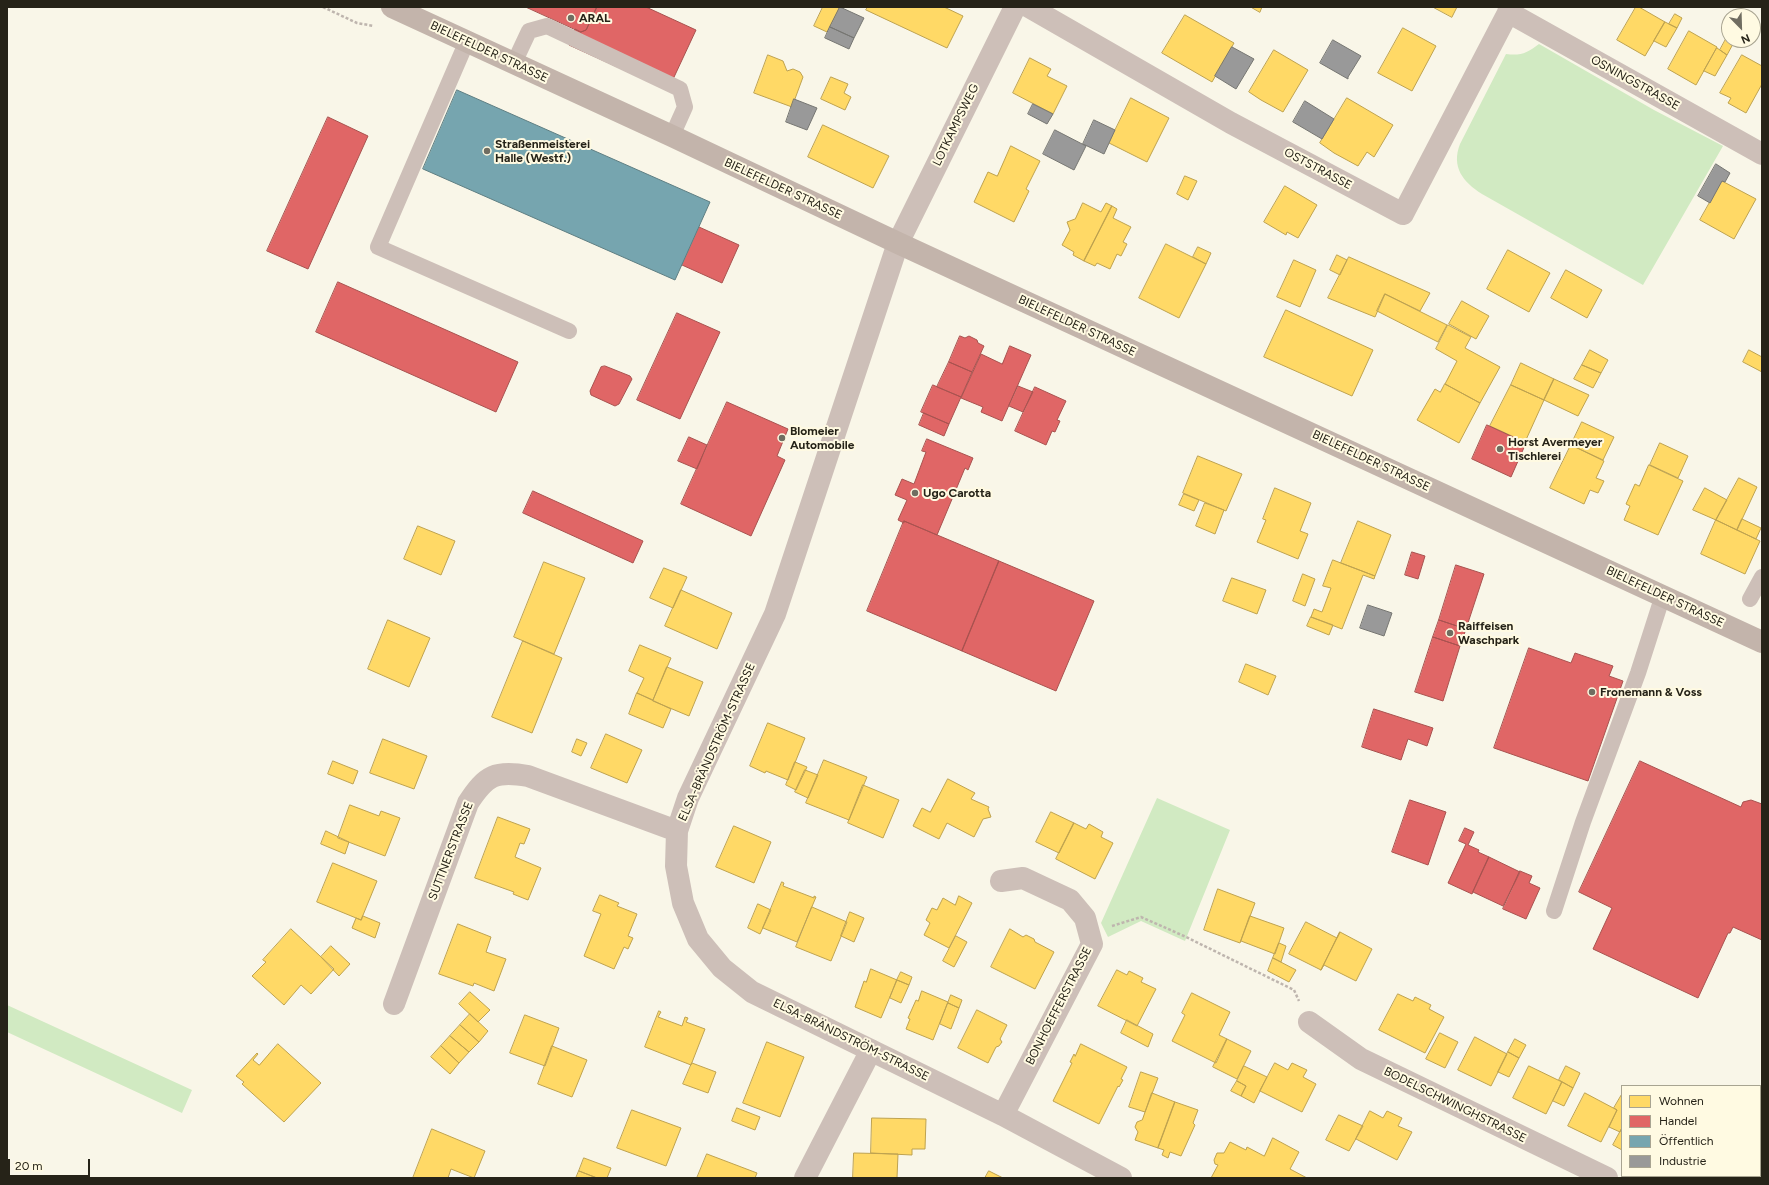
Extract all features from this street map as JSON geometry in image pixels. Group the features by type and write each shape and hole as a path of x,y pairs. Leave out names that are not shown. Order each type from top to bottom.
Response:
{"street":[{"name":"BIELEFELDER STRASSE","path":"392,7 672,136 898,243 1762,642"},
{"name":"LOTKAMPSWEG","path":"898,243 1015,7"},
{"name":"OSTSTRASSE","path":"1029,7 1232,123 1403,214 1510,9"},
{"name":"OSNINGSTRASSE","path":"1510,9 1762,154"},
{"name":"ELSA-BRÄNDSTRÖM-STRASSE","path":"898,243 775,614 688,798 677,831 676,866 683,903 698,939 722,968 752,992 1003,1115 1121,1178"},
{"name":"SUTTNERSTRASSE","path":"394,1004 468,802 478,787 492,776 510,773 528,776 677,831"},
{"name":"BONHOEFFERSTRASSE","path":"1001,881 1023,878 1070,900 1085,918 1092,944 1003,1115"},
{"name":"BODELSCHWINGHSTRASSE","path":"1309,1022 1361,1059 1607,1178"},
{"path":"805,1178 871,1050"}],"lane":[{"path":"514,63 529,31 547,26 680,89 685,107 672,136"},
{"path":"467,41 378,247 569,330"},
{"path":"1750,599 1762,577"},
{"path":"1554,911 1582,822 1638,673 1663,595"}],"path":[{"path":"1089,932 1141,917 1184,936 1294,990 1309,1022"}],"green space":[{"path":"1539,44 1654,110 1723,146 1643,285 1482,194 1469,184 1460,173 1457,160 1460,144 1506,54 1516,55 1524,53"},
{"path":"1157,798 1230,830 1185,941 1141,921 1108,937 1101,923"},
{"path":"7,1005 192,1090 182,1113 7,1032"}],"building: Wohnen":[{"path":"823,7 840,7 827,32 814,26"},
{"path":"868,7 944,7 963,16 947,48 866,10"},
{"path":"1251,7 1262,7 1260,12"},
{"path":"1433,7 1457,7 1452,17"},
{"path":"1636,7 1639,7 1665,22 1645,56 1617,40"},
{"path":"1675,14 1682,18 1677,28 1669,24"},
{"path":"1185,15 1234,43 1212,82 1162,53"},
{"path":"1665,22 1677,28 1666,47 1654,41"},
{"path":"1403,28 1436,46 1412,91 1378,73"},
{"path":"1689,31 1717,47 1696,85 1668,69"},
{"path":"1717,48 1727,55 1715,76 1704,71"},
{"path":"1721,48 1731,48 1727,55 1720,50"},
{"path":"1274,50 1308,70 1283,112 1249,92"},
{"path":"768,55 783,61 787,71 793,69 800,72 803,77 792,107 754,93"},
{"path":"1742,55 1762,66 1762,84 1746,113 1728,103 1731,98 1720,93"},
{"path":"1030,58 1051,69 1047,76 1067,86 1053,114 1013,93"},
{"path":"831,77 848,84 844,93 851,97 845,110 821,99"},
{"path":"1131,98 1169,118 1147,162 1109,143"},
{"path":"1347,98 1393,125 1374,157 1367,152 1358,166 1334,153 1320,143"},
{"path":"823,125 889,156 873,188 808,157"},
{"path":"1011,146 1040,161 1026,189 1029,191 1014,222 974,202 988,172 997,176"},
{"path":"1185,176 1197,181 1188,200 1177,194"},
{"path":"1722,181 1756,199 1734,239 1700,220"},
{"path":"1285,186 1317,205 1298,238 1287,232 1286,235 1264,222"},
{"path":"1083,203 1101,212 1106,203 1112,206 1084,261 1073,255 1074,252 1062,245 1070,230 1067,222 1075,219"},
{"path":"1112,206 1117,209 1113,218 1131,227 1123,242 1127,244 1121,256 1117,254 1110,269 1097,263 1095,266 1084,261"},
{"path":"1166,244 1206,264 1179,318 1139,298"},
{"path":"1198,247 1211,253 1206,264 1193,257"},
{"path":"1508,250 1550,273 1529,312 1487,289"},
{"path":"1337,255 1347,260 1340,275 1330,270"},
{"path":"1349,257 1430,293 1420,311 1385,294 1375,317 1328,298"},
{"path":"1294,260 1316,270 1300,307 1277,297"},
{"path":"1566,270 1602,290 1587,318 1551,298"},
{"path":"1385,294 1447,325 1438,342 1377,311"},
{"path":"1462,301 1489,316 1476,339 1449,324"},
{"path":"1286,310 1373,350 1352,396 1264,357"},
{"path":"1448,325 1471,337 1465,348 1500,367 1480,403 1445,384 1457,361 1436,349"},
{"path":"1590,350 1608,360 1601,373 1582,365"},
{"path":"1749,350 1762,357 1762,372 1743,362"},
{"path":"1521,363 1554,379 1544,400 1511,385"},
{"path":"1582,365 1601,373 1593,388 1574,379"},
{"path":"1554,379 1589,395 1578,416 1544,400"},
{"path":"1445,384 1480,403 1459,443 1417,420 1435,389 1440,392"},
{"path":"1511,385 1544,400 1525,442 1490,426"},
{"path":"1582,422 1614,437 1603,460 1571,445"},
{"path":"1660,443 1688,456 1678,478 1650,465"},
{"path":"1571,445 1604,461 1596,478 1604,481 1598,493 1590,490 1584,504 1550,488"},
{"path":"1198,456 1242,474 1226,511 1183,493"},
{"path":"1649,465 1683,481 1658,535 1624,520 1630,506 1626,504 1635,484 1639,486"},
{"path":"1739,478 1757,487 1737,530 1716,520"},
{"path":"1275,488 1311,503 1300,531 1308,534 1298,559 1257,542 1266,520 1263,519"},
{"path":"1705,488 1727,500 1716,520 1693,510"},
{"path":"1184,494 1199,500 1194,511 1179,505"},
{"path":"1205,503 1224,510 1215,534 1196,526"},
{"path":"1742,519 1761,528 1756,539 1737,530"},
{"path":"1716,520 1760,541 1745,574 1701,554"},
{"path":"1358,521 1391,535 1375,576 1341,563"},
{"path":"418,526 455,541 441,575 404,559"},
{"path":"1333,560 1375,576 1374,579 1363,575 1342,629 1311,617 1314,609 1322,612 1331,588 1323,586"},
{"path":"544,562 585,578 554,654 514,637"},
{"path":"664,568 687,577 673,608 650,598"},
{"path":"1303,574 1315,579 1305,606 1293,601"},
{"path":"1232,578 1266,590 1257,614 1223,601"},
{"path":"681,590 732,613 717,649 665,626"},
{"path":"1311,617 1333,625 1329,635 1307,626"},
{"path":"388,620 430,638 409,687 368,669"},
{"path":"523,641 562,658 532,733 492,717"},
{"path":"640,645 671,658 653,700 637,693 644,678 629,671"},
{"path":"1246,664 1276,676 1268,695 1239,682"},
{"path":"667,667 703,682 689,716 653,701"},
{"path":"637,693 671,709 663,728 629,714"},
{"path":"768,723 805,738 788,780 766,771 765,773 750,766"},
{"path":"606,734 642,750 627,783 591,768"},
{"path":"383,739 427,756 414,789 370,773"},
{"path":"577,739 587,743 581,756 572,752"},
{"path":"824,760 867,777 849,820 806,803"},
{"path":"333,761 358,771 353,784 328,774"},
{"path":"795,762 807,767 796,790 786,785"},
{"path":"805,770 818,775 808,798 795,792"},
{"path":"948,779 975,793 971,799 989,807 988,809 991,817 983,819 974,837 947,823 939,839 913,826 922,808 930,812"},
{"path":"863,785 899,800 883,838 848,823"},
{"path":"350,805 379,816 381,811 400,818 385,856 338,838"},
{"path":"1051,812 1074,823 1059,853 1036,842"},
{"path":"498,817 530,829 524,844 520,843 515,857 541,868 528,900 513,894 514,892 475,878"},
{"path":"1074,823 1086,829 1089,824 1103,832 1101,837 1113,843 1095,879 1056,859"},
{"path":"734,826 771,842 754,883 716,867"},
{"path":"326,831 349,842 345,854 321,844"},
{"path":"333,863 377,881 361,920 317,902"},
{"path":"782,882 784,883 783,886 814,898 814,896 816,897 797,942 763,928"},
{"path":"1218,889 1255,903 1240,943 1204,930"},
{"path":"600,895 619,903 617,906 637,914 628,936 633,938 628,949 624,947 614,969 584,956 601,914 593,911"},
{"path":"959,896 972,903 949,948 924,935 930,923 926,920 932,908 937,910 943,898 955,905"},
{"path":"758,904 771,910 760,934 748,928"},
{"path":"812,907 847,922 831,961 796,947"},
{"path":"850,912 864,918 854,942 841,936"},
{"path":"363,916 380,923 375,938 352,928 356,918 361,920"},
{"path":"1250,916 1284,928 1275,954 1241,941"},
{"path":"1306,922 1337,938 1321,970 1289,954"},
{"path":"458,924 491,937 486,952 506,959 494,991 474,983 473,986 439,974"},
{"path":"291,929 334,969 311,994 301,985 284,1005 252,976 266,962 263,960"},
{"path":"1010,929 1023,937 1026,935 1034,939 1035,942 1054,952 1035,989 991,967"},
{"path":"1340,932 1372,949 1356,981 1324,965 1321,970"},
{"path":"956,936 967,942 954,967 943,961"},
{"path":"1279,943 1286,946 1281,962 1273,958"},
{"path":"331,946 350,964 339,976 321,957"},
{"path":"1273,958 1296,970 1289,982 1268,971"},
{"path":"871,969 897,980 881,1018 855,1007 864,981 866,982"},
{"path":"1117,970 1127,975 1129,971 1143,978 1141,982 1156,989 1137,1026 1098,1006"},
{"path":"901,972 912,977 909,985 897,980"},
{"path":"897,980 909,985 901,1003 890,998"},
{"path":"922,991 948,1002 933,1040 906,1029 910,1019 908,1018"},
{"path":"470,992 490,1010 478,1022 459,1004"},
{"path":"1192,993 1230,1012 1219,1035 1227,1039 1216,1063 1172,1041 1185,1015 1182,1013"},
{"path":"1398,994 1413,1001 1415,997 1431,1005 1429,1009 1444,1017 1425,1053 1379,1030"},
{"path":"951,995 962,1000 959,1008 948,1003"},
{"path":"948,1003 959,1008 951,1029 940,1024"},
{"path":"977,1010 1007,1025 1000,1039 1002,1042 996,1047 988,1063 958,1048"},
{"path":"659,1011 661,1012 658,1017 682,1026 685,1017 688,1018 686,1022 705,1029 691,1065 645,1047"},
{"path":"470,1014 488,1031 479,1042 460,1025"},
{"path":"525,1015 559,1028 545,1066 510,1053"},
{"path":"1127,1020 1153,1034 1148,1047 1121,1033"},
{"path":"460,1025 479,1042 469,1052 450,1036"},
{"path":"1440,1033 1458,1042 1445,1068 1426,1059"},
{"path":"450,1036 469,1052 459,1063 441,1046"},
{"path":"1475,1037 1507,1054 1491,1086 1458,1070"},
{"path":"1227,1039 1251,1051 1237,1079 1213,1067"},
{"path":"1515,1039 1526,1045 1519,1058 1508,1052"},
{"path":"767,1042 804,1057 780,1117 743,1103"},
{"path":"278,1044 321,1083 284,1122 242,1084 244,1082 236,1076 257,1053 258,1054 253,1060 259,1065"},
{"path":"1081,1044 1127,1067 1121,1079 1123,1080 1119,1087 1118,1086 1099,1124 1053,1101 1072,1063 1070,1062"},
{"path":"441,1046 459,1063 450,1074 431,1057"},
{"path":"552,1046 587,1060 572,1097 538,1084"},
{"path":"1508,1052 1519,1058 1509,1077 1498,1072"},
{"path":"692,1063 716,1072 708,1093 683,1084"},
{"path":"1275,1063 1288,1070 1292,1063 1307,1070 1303,1077 1316,1084 1302,1112 1260,1091"},
{"path":"1244,1066 1267,1077 1254,1103 1241,1096 1246,1086 1237,1081"},
{"path":"1529,1066 1562,1082 1546,1114 1513,1098"},
{"path":"1566,1066 1580,1073 1573,1088 1559,1080"},
{"path":"1141,1072 1158,1078 1145,1112 1129,1107"},
{"path":"1237,1081 1246,1086 1241,1096 1231,1091"},
{"path":"1562,1082 1573,1088 1564,1106 1553,1101"},
{"path":"1152,1093 1175,1102 1158,1148 1135,1140 1138,1132 1135,1127 1137,1122 1142,1120"},
{"path":"1585,1093 1617,1110 1601,1142 1568,1126"},
{"path":"1621,1096 1620,1132 1609,1127 1617,1110 1614,1108"},
{"path":"1175,1102 1198,1110 1193,1123 1195,1125 1181,1156 1170,1152 1168,1158 1162,1155 1164,1150 1158,1148"},
{"path":"737,1108 760,1117 755,1130 732,1121"},
{"path":"632,1110 681,1128 666,1166 617,1148"},
{"path":"1370,1111 1383,1118 1387,1111 1402,1118 1398,1126 1412,1132 1397,1160 1356,1139"},
{"path":"1339,1115 1363,1126 1349,1151 1326,1140"},
{"path":"872,1118 926,1119 925,1149 912,1149 912,1155 871,1153"},
{"path":"432,1129 485,1151 474,1178 451,1169 448,1178 413,1178"},
{"path":"1621,1130 1621,1149 1613,1145"},
{"path":"1273,1138 1299,1152 1290,1169 1307,1178 1211,1178 1218,1165 1215,1164 1214,1160 1217,1153 1224,1153 1230,1142 1246,1150 1247,1147 1264,1156"},
{"path":"854,1153 898,1154 897,1178 853,1178"},
{"path":"707,1154 757,1173 755,1178 697,1178"},
{"path":"584,1158 611,1168 607,1178 597,1178 579,1171"},
{"path":"579,1171 597,1178 576,1178"},
{"path":"989,1171 1003,1178 985,1178"}],"building: Handel":[{"name":"ARAL","path":"526,7 597,7 586,30 581,32"},
{"path":"597,7 646,7 696,30 668,90 569,45 575,29 581,32 586,30"},
{"path":"328,117 368,136 308,269 267,251"},
{"path":"699,227 739,245 722,283 682,265"},
{"path":"338,282 518,362 496,412 316,332"},
{"path":"677,313 720,332 680,419 637,400"},
{"path":"960,336 965,338 969,336 984,346 972,372 949,362"},
{"path":"1010,346 1031,355 1002,421 981,412 983,407 961,398 981,354 1002,364"},
{"path":"949,362 972,372 961,397 937,387"},
{"path":"605,366 630,376 632,379 619,404 615,406 591,395 590,391 601,367"},
{"path":"933,385 961,397 949,424 921,412"},
{"path":"1018,386 1033,392 1023,412 1009,406"},
{"path":"1035,387 1066,401 1057,420 1060,421 1055,432 1052,431 1046,445 1015,431"},
{"path":"727,402 788,429 777,456 785,460 751,536 681,504"},
{"path":"924,413 949,424 944,436 919,425"},
{"path":"1487,425 1526,443 1511,477 1472,459"},
{"path":"689,437 707,445 697,469 678,461"},
{"path":"927,439 973,458 968,470 965,468 937,535 904,521 904,523 898,520 907,500 895,495 902,479 914,484 926,452 922,451"},
{"path":"533,491 643,541 633,563 523,513"},
{"path":"904,521 999,561 962,651 867,611"},
{"path":"1412,552 1425,556 1418,579 1405,575"},
{"path":"999,561 1094,601 1056,691 962,651"},
{"path":"1456,565 1484,574 1466,629 1439,620"},
{"name":"Raiffeisen Waschpark","path":"1439,620 1466,629 1460,646 1433,637"},
{"path":"1433,637 1460,646 1443,701 1415,692"},
{"path":"1529,648 1571,663 1575,653 1613,666 1609,676 1623,681 1588,781 1494,748"},
{"path":"1374,709 1433,728 1427,746 1408,739 1401,760 1362,747"},
{"path":"1640,761 1741,807 1743,802 1751,800 1762,804 1762,940 1733,927 1730,933 1728,933 1698,998 1593,949 1612,908 1579,892"},
{"path":"1410,800 1446,812 1428,865 1392,852"},
{"path":"1465,828 1474,832 1468,845 1489,857 1472,894 1448,883 1466,844 1459,841"},
{"path":"1489,857 1520,872 1503,906 1473,892"},
{"path":"1520,871 1532,876 1529,883 1540,888 1526,919 1503,909"}],"building: Öffentlich":[{"path":"457,90 710,202 675,280 423,169"}],"building: Industrie":[{"path":"840,7 864,18 854,38 830,27"},
{"path":"830,27 854,38 849,49 825,38"},
{"path":"1333,40 1361,56 1348,79 1320,63"},
{"path":"1232,47 1254,59 1236,89 1215,76"},
{"path":"794,99 817,108 807,130 786,122"},
{"path":"1305,101 1334,119 1322,139 1293,122"},
{"path":"1033,104 1053,114 1047,124 1028,114"},
{"path":"1094,120 1115,130 1104,154 1083,144"},
{"path":"1055,130 1086,146 1074,170 1043,154"},
{"path":"1716,164 1730,173 1725,182 1722,181 1710,203 1698,196"},
{"path":"1368,605 1392,613 1384,636 1360,628"}],"place":[{"name":"ARAL","path":"571,18"},
{"name":"Straßenmeisterei Halle (Westf.)","path":"487,151"},
{"name":"Blomeier Automobile","path":"782,438"},
{"name":"Horst Avermeyer Tischlerei","path":"1500,449"},
{"name":"Ugo Carotta","path":"915,493"},
{"name":"Raiffeisen Waschpark","path":"1450,633"},
{"name":"Fronemann & Voss","path":"1592,692"}]}
